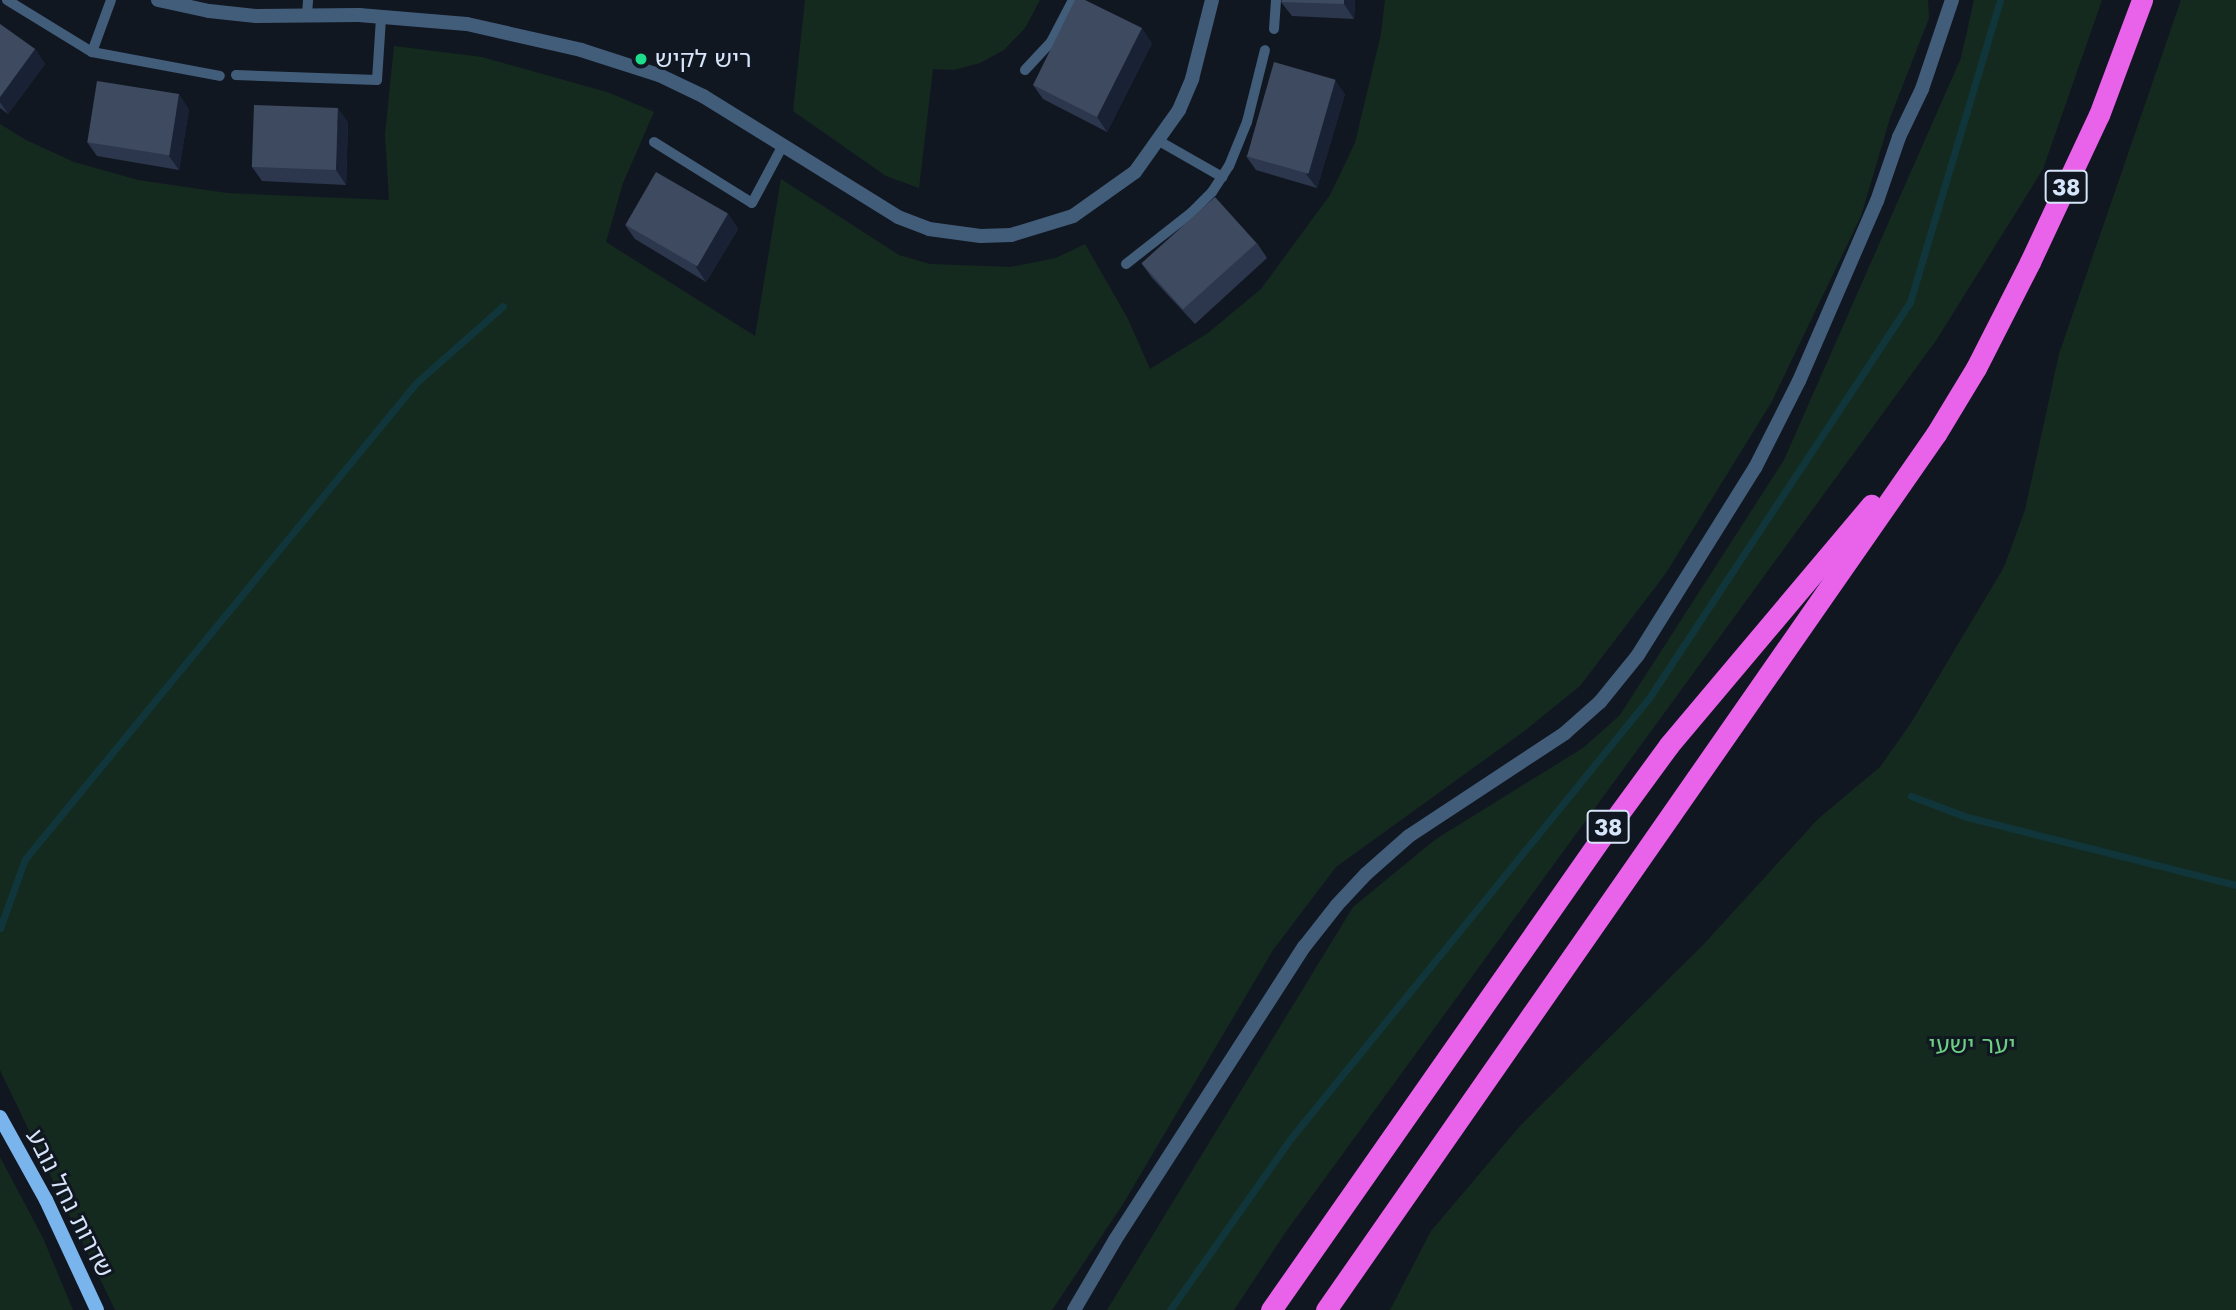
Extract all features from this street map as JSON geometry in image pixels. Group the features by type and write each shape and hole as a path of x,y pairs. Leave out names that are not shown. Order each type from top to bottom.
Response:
{"highway":[{"name":"38","path":"1326,1310 1936,434 1976,368 2099,115 2142,0"},
{"name":"38","path":"1271,1310 1669,745 1882,492 1976,368"}],"main road":[{"name":"שדרות נחל נובע","path":"0,1118 46,1200 97,1310"}],"street":[{"path":"158,0 221,12 308,7 381,18 467,24 510,32 622,62 703,96 898,218 929,229 981,236 1011,235 1073,216 1135,172 1159,141 1192,79 1212,0"},
{"path":"1074,1310 1115,1240 1289,971 1337,905 1366,874 1409,836 1565,733 1600,702 1638,654 1755,468 1799,381 1871,214 1899,136 1922,89 1952,0"}],"lane":[{"path":"7,0 93,52 220,76"},
{"path":"93,52 111,0"},
{"path":"1025,70 1051,42 1073,0"},
{"path":"1274,30 1276,0"},
{"path":"236,75 377,80 381,18"},
{"path":"1126,264 1191,213 1222,177 1247,122 1265,50"},
{"path":"1159,141 1222,177"},
{"path":"654,142 752,203 783,145"}],"green space":[{"path":"805,0 1040,0 1025,28 1004,50 980,63 953,70 933,69 919,188 886,176 793,111"},
{"path":"1385,0 1928,0 1929,18 1890,118 1861,216 1771,403 1666,573 1580,686 1523,732 1336,867 1273,950 1123,1204 1052,1310 115,1310 0,1070 0,124 26,140 74,162 138,180 227,193 389,200 385,135 394,46 482,57 610,93 654,112 623,183 606,242 755,336 781,179 899,255 930,264 1011,267 1056,258 1085,244 1128,319 1150,369 1208,333 1261,289 1330,195 1355,143 1381,34"},
{"path":"1974,0 2102,0 2043,169 1937,339 1285,1233 1234,1310 1107,1310 1353,907 1436,839 1583,748 1620,715 1784,460 1961,58"},
{"name":"יער ישעי","path":"2181,0 2236,0 2236,1310 1390,1310 1431,1231 1520,1126 1704,944 1818,819 1880,767 1911,723 2004,567 2025,510 2059,354"},
{"path":"0,1157 43,1238 73,1310 0,1310"}],"building":[{"path":"1075,0 1085,0 1142,28 1097,117 1033,85"},
{"path":"1344,0 1344,4 1281,2"},
{"path":"0,24 35,49 0,97"},
{"path":"1274,62 1336,80 1309,174 1247,156"},
{"path":"97,81 179,94 169,155 87,142"},
{"path":"254,105 338,108 336,170 252,167"},
{"path":"656,172 728,214 697,266 626,225"},
{"path":"1215,197 1256,243 1183,309 1141,263"}],"waterway":[{"path":"1170,1310 1291,1138 1649,698 1910,302 2000,0"},
{"path":"0,928 25,859 416,383 503,306"},
{"path":"1911,796 1967,817 2236,885"}],"place":[{"name":"ריש לקיש","path":"641,59"}]}
